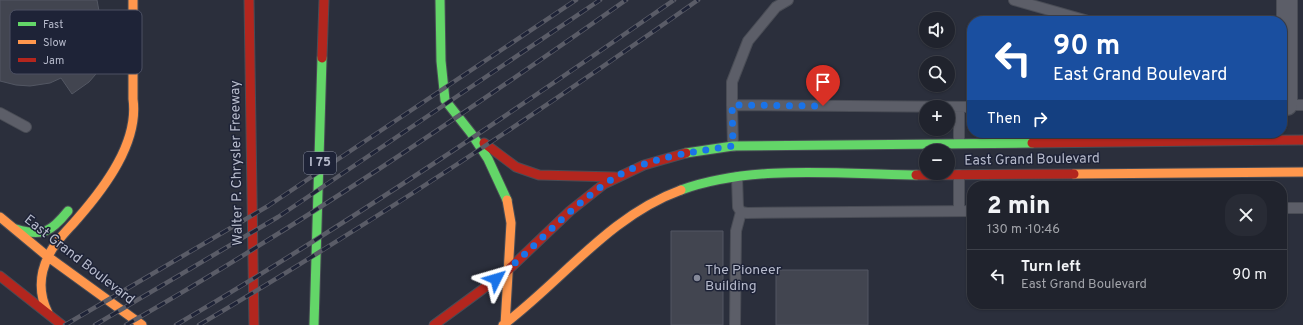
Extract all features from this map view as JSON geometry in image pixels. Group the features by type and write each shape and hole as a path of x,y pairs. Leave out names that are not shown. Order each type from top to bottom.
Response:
{"main road":[{"path":"133,0 133,10"},
{"name":"Walter P. Chrysler Freeway","path":"249,0 254,325"},
{"name":"I 75","path":"314,325 324,0"},
{"path":"440,0 440,61 445,100 471,133 502,186 509,207 511,223 504,324"},
{"path":"48,313 42,303 41,295 41,284 47,256 86,209 120,156 132,130 136,113 132,99 132,74"},
{"path":"124,115 126,107 132,99"},
{"path":"471,133 510,164 528,173 539,175 615,178"},
{"name":"East Grand Boulevard","path":"434,325 462,306 508,270 586,199 615,178 662,158 733,150 1303,140"},
{"name":"East Grand Boulevard","path":"504,324 530,305 601,238 631,215 662,197 703,182 736,173 959,171 1303,172"},
{"path":"16,229 37,233 49,231 55,228 74,202"},
{"name":"East Grand Boulevard","path":"0,217 47,256 142,325"},
{"path":"0,276 62,325"}],"street":[{"path":"1287,16 1288,0"},
{"path":"1287,65 1291,105"}],"lane":[{"path":"733,150 732,82 748,41 776,7 788,0"},
{"path":"1014,0 1070,16"},
{"path":"732,105 967,107"},
{"path":"959,107 959,147"},
{"path":"0,113 26,127"},
{"path":"959,171 959,211"},
{"path":"735,325 736,231 741,212 738,207 736,173"},
{"path":"1287,208 1303,208"},
{"path":"741,212 967,211"}],"building":[{"path":"0,0 97,0 99,10 10,10 10,74 96,74 89,82 72,94 61,78 50,83 30,86 16,85 0,81"},
{"name":"The Pioneer Building","path":"671,231 723,231 723,325 671,325"},
{"path":"776,270 868,270 868,325 776,325"}],"railway":[{"path":"65,325 268,206 576,0"},
{"path":"95,325 278,217 600,0"},
{"path":"126,325 254,249 317,209 442,127 626,0"},
{"path":"176,325 240,287 366,208 552,84 674,0"},
{"path":"199,325 326,248 452,168 576,85 698,0"}],"traffic: fast":[{"path":"440,0 441,61 445,100 471,133 488,159 507,200"},
{"path":"314,325 322,58"},
{"path":"686,153 733,146 1032,143"},
{"path":"681,190 708,182 737,177 797,172 916,175"},
{"path":"16,229 33,233 46,231 56,224 68,211"}],"traffic: slow":[{"path":"133,0 133,10"},
{"path":"48,313 43,299 41,285 45,264 57,241 99,192 118,163 131,131 133,115 133,74"},
{"path":"1074,174 1303,172"},
{"path":"503,325 546,289 609,232 655,201 681,190"},
{"path":"505,325 511,223 507,200"},
{"path":"0,217 47,256 142,325"}],"traffic: jam":[{"path":"249,0 254,325"},
{"path":"322,58 324,0"},
{"path":"1032,143 1303,140"},
{"path":"484,143 516,167 539,175 615,177"},
{"path":"434,325 506,272 570,211 604,184 644,165 686,153"},
{"path":"916,175 1074,174"},
{"path":"0,276 62,325"}],"place":[{"name":"The Pioneer Building","path":"697,278"}],"route":[{"path":"496,279 527,253 582,202 615,178 662,158 699,150 733,146 732,105 823,106"}]}
